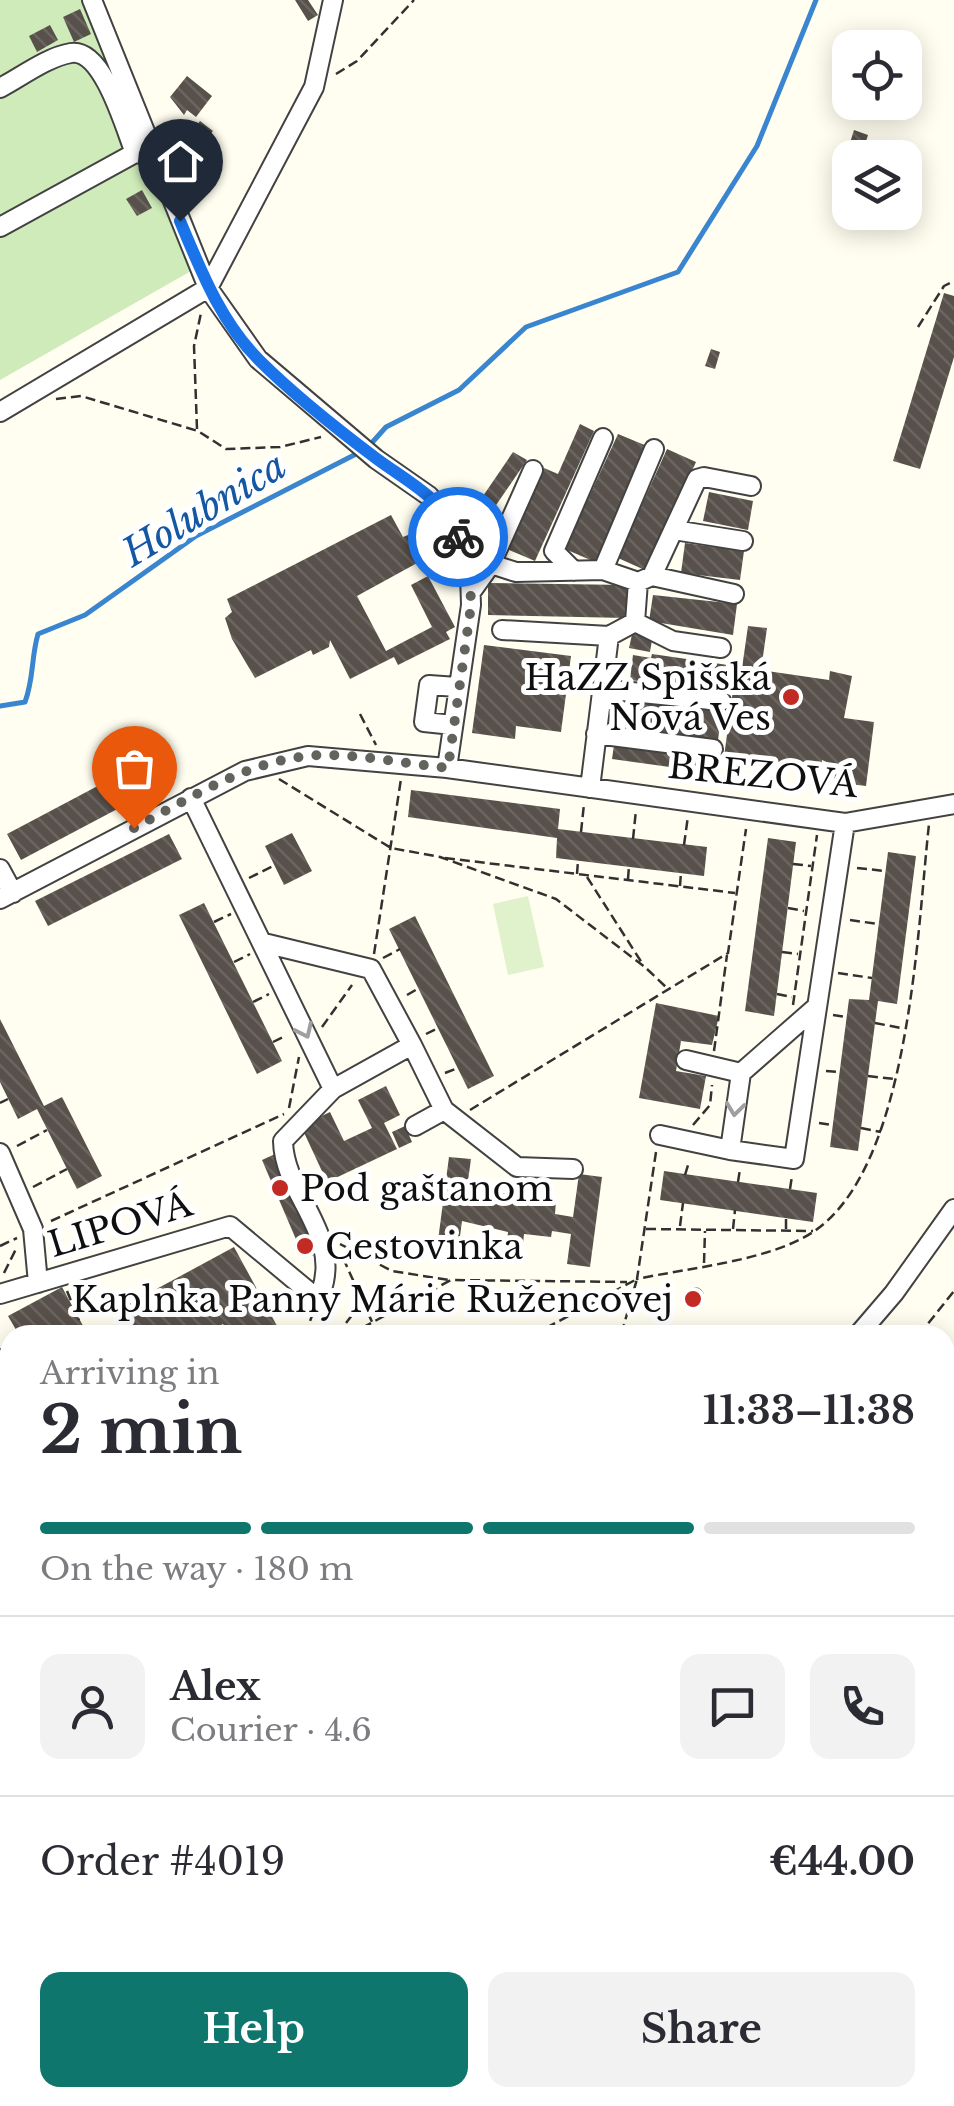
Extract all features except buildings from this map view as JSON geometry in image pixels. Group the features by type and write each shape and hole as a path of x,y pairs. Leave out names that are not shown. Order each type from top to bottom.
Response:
{"street":[{"path":"92,0 144,154"},
{"path":"0,412 208,288 314,86 333,0"},
{"path":"0,88 72,52 86,54 99,66 208,288 258,359 447,514 493,560 516,572 603,570 734,594"},
{"path":"0,227 144,154"},
{"path":"536,572 554,551 603,438"},
{"path":"603,570 654,449"},
{"path":"471,592 493,560 532,470"},
{"path":"502,630 609,636 635,622 645,579 697,480 704,477 752,486"},
{"path":"447,514 470,574 471,592 468,640 448,768"},
{"path":"674,530 743,541"},
{"path":"554,551 574,571"},
{"path":"635,622 673,641 721,648"},
{"path":"587,793 609,636"},
{"path":"453,724 424,722 429,685 458,687"},
{"path":"602,689 721,701"},
{"path":"596,734 713,749"},
{"name":"BREZOVÁ","path":"6,896 245,771 285,759 333,755 448,768 587,793 845,823 954,804"},
{"path":"191,798 333,1089"},
{"path":"664,1142 794,1159 845,823"},
{"path":"0,869 6,896"},
{"path":"264,943 371,969 450,1114 517,1166 573,1169"},
{"path":"730,1150 742,1074 814,1010"},
{"path":"287,1134 333,1089 412,1045"},
{"path":"686,1060 742,1074"},
{"path":"415,1126 450,1114"},
{"name":"LIPOVÁ","path":"0,1294 230,1226 314,1296 325,1281 326,1246 288,1164 284,1150 287,1134"},
{"name":"LIPOVÁ","path":"0,1154 34,1229 38,1282"},
{"path":"875,1325 954,1209"}],"path":[{"path":"314,86 357,61 414,0"},
{"path":"918,327 944,286 954,281"},
{"path":"198,432 194,346 208,288"},
{"path":"52,399 81,396 198,432 226,450 280,447 348,436"},
{"path":"360,714 378,749 376,760"},
{"path":"274,775 306,800 392,848 587,878 737,893"},
{"path":"287,1134 297,1060 374,957 401,775"},
{"path":"581,832 587,793"},
{"path":"633,838 637,804"},
{"path":"684,845 689,811"},
{"path":"623,1325 637,1279 664,1142 710,1105 712,1067 748,818"},
{"path":"551,1325 628,1282 784,1246 815,1231 850,1190 883,1132 896,1079 929,822"},
{"path":"789,1030 817,834 810,826"},
{"path":"440,858 556,899 668,989"},
{"path":"577,876 578,861"},
{"path":"793,864 812,866"},
{"path":"234,885 275,865"},
{"path":"628,882 629,866"},
{"path":"838,866 885,871"},
{"path":"680,887 681,872"},
{"path":"913,876 923,878"},
{"path":"587,878 646,968"},
{"path":"788,908 806,911"},
{"path":"829,917 878,924"},
{"path":"907,929 917,930"},
{"path":"782,952 800,954"},
{"path":"450,1114 728,953"},
{"path":"820,971 872,978"},
{"path":"900,982 909,983"},
{"path":"777,994 794,997"},
{"path":"875,1024 903,1028"},
{"path":"868,1076 896,1079"},
{"path":"0,1103 8,1099"},
{"path":"34,1229 288,1112"},
{"path":"861,1128 883,1132"},
{"path":"0,1154 47,1130"},
{"path":"686,1174 690,1157"},
{"path":"21,1194 67,1169"},
{"path":"679,1229 682,1203"},
{"path":"733,1230 734,1210"},
{"path":"786,1218 786,1230"},
{"path":"644,1229 815,1231"},
{"path":"704,1264 705,1230"},
{"path":"0,1246 24,1234 0,1282"},
{"path":"374,1325 336,1241 392,1270 428,1280 628,1282"},
{"path":"59,1276 79,1320"},
{"path":"367,1325 451,1280"},
{"path":"927,1325 954,1291"},
{"path":"347,1325 357,1314 362,1300"}],"green space":[{"path":"0,0 84,0 191,271 0,380"},
{"path":"528,896 544,967 508,975 493,904"}],"waterway":[{"name":"Holubnica","path":"369,446 386,427 459,390 526,327 678,272 757,146 816,0"},
{"name":"Holubnica","path":"0,706 25,702 38,634 85,615 196,536 360,452"}],"way so far":[{"path":"134,828 245,771 285,759 333,755 448,768 471,606 470,574 458,537"}],"place":[{"name":"HaZZ Spišská Nová Ves","path":"791,697"},
{"name":"Pod gaštanom","path":"280,1188"},
{"name":"Cestovinka","path":"305,1246"},
{"name":"Kaplnka Panny Márie Ružencovej","path":"693,1299"}],"route":[{"path":"180,221 208,288 258,359 376,459 443,508 458,537"}]}
